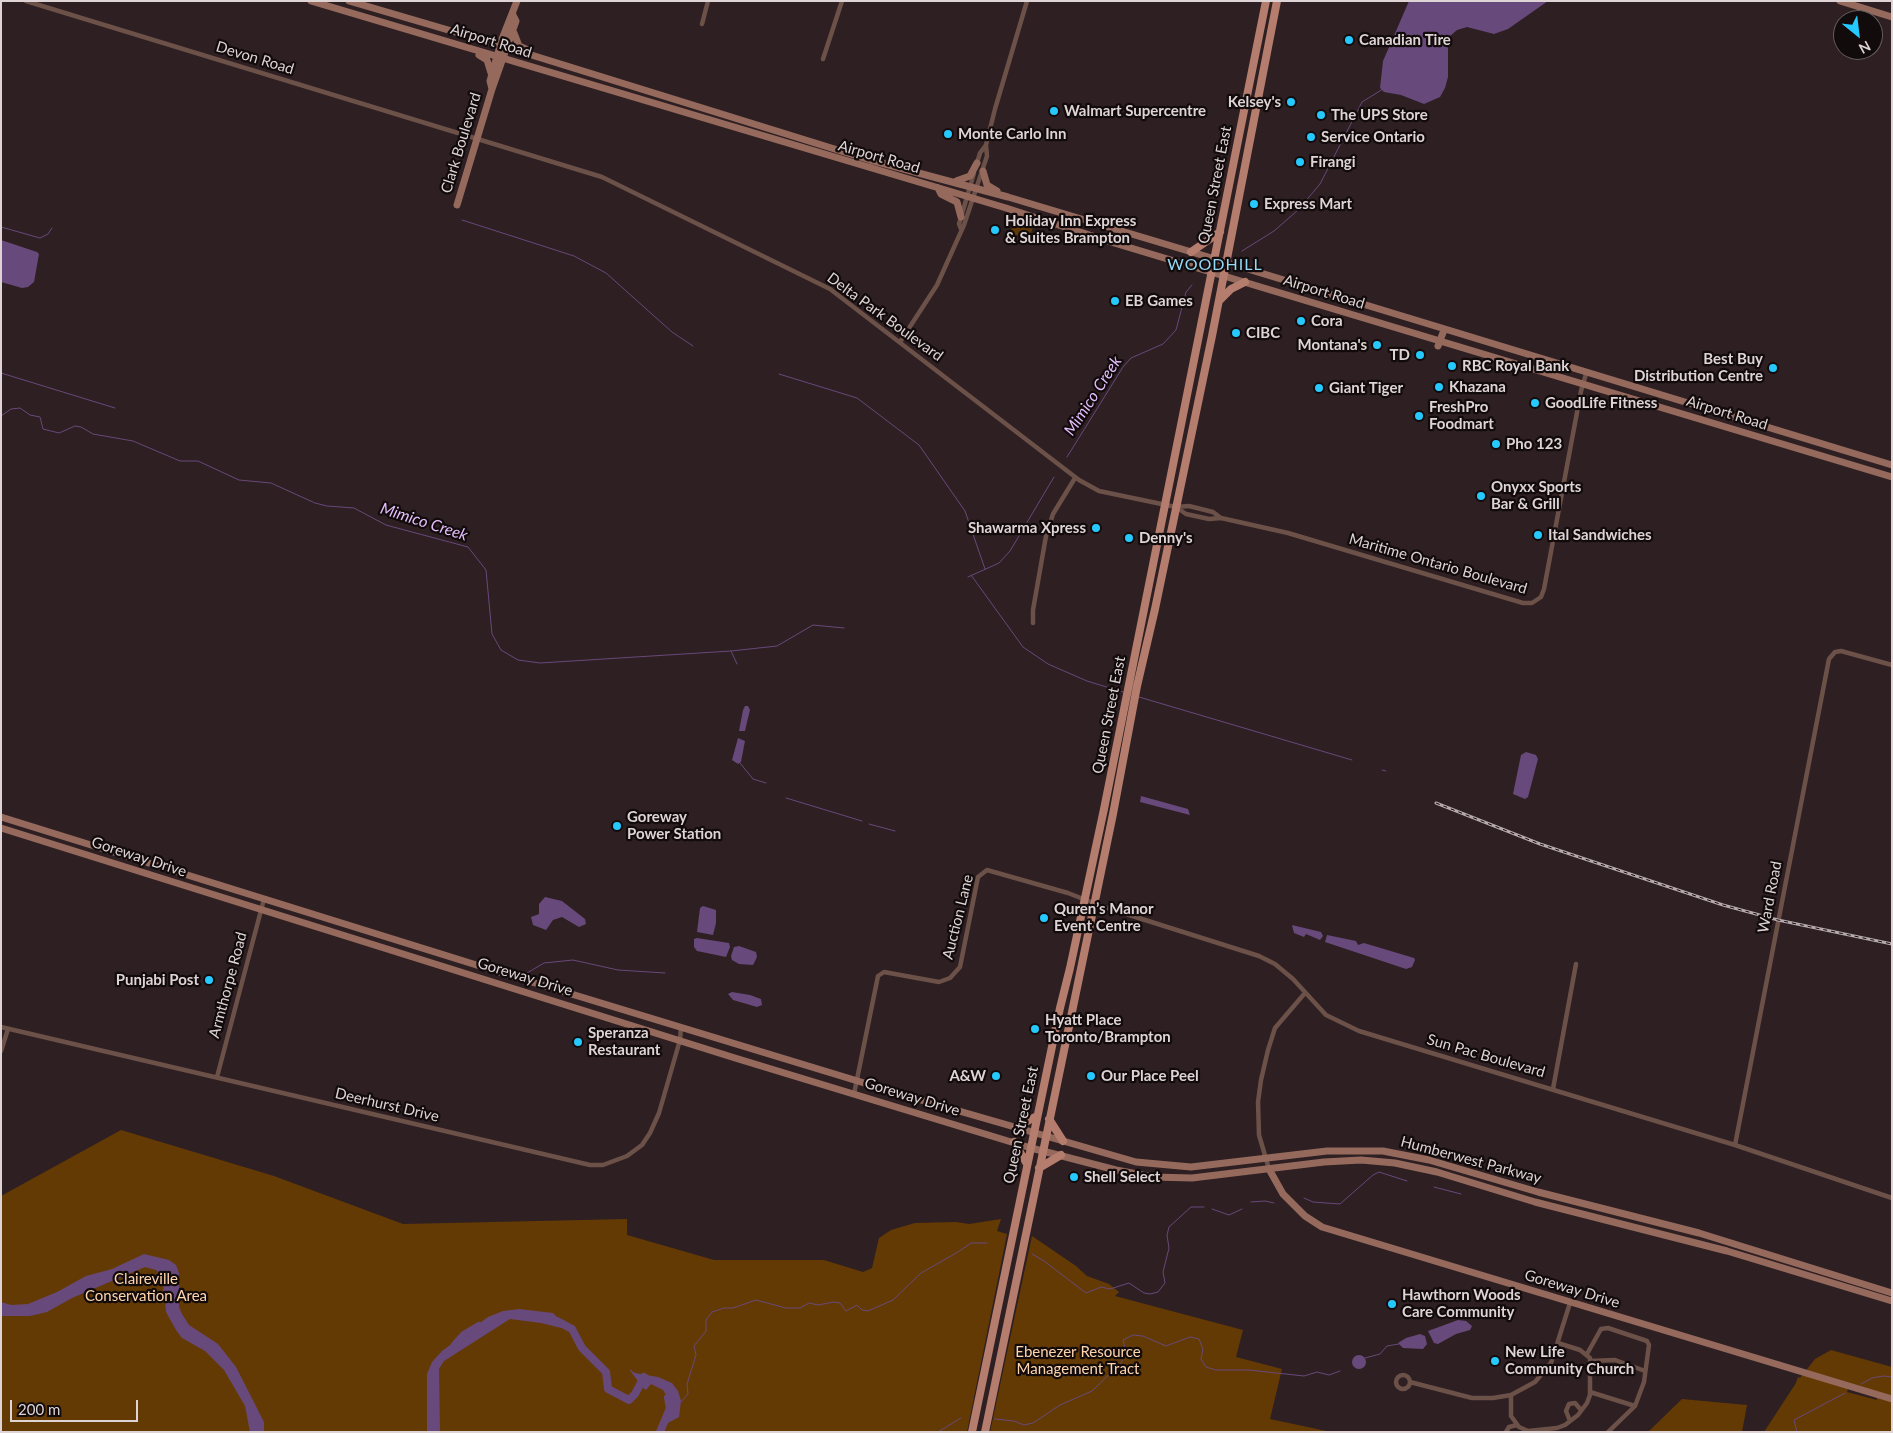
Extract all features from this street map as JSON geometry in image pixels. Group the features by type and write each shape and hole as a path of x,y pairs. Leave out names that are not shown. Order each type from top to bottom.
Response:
{"main road":[{"name":"Airport Road","path":"311,1 970,197 1439,343 1583,384 1892,477"},
{"name":"Airport Road","path":"349,1 870,160 1008,197 1586,374 1892,465"},
{"name":"Clark Boulevard","path":"492,89 492,76 510,28 508,18 513,15 517,1"},
{"name":"Queen Street East","path":"972,1432 1037,1116 1133,685 1166,505 1266,1"},
{"name":"Queen Street East","path":"1133,685 1176,507 1227,263 1277,1"},
{"path":"1840,1 1892,17"},
{"path":"472,37 491,39 510,28 519,46 536,53 537,57"},
{"path":"464,47 467,52 487,60 492,76"},
{"name":"Clark Boulevard","path":"457,205 500,58"},
{"path":"946,180 964,179 972,174 977,163"},
{"path":"983,171 987,185 1008,197"},
{"path":"938,188 941,194 957,202 961,217"},
{"path":"1191,252 1220,232"},
{"path":"1219,301 1231,290 1245,282"},
{"path":"1439,343 1444,330"},
{"path":"1184,414 1187,419 1184,432 1190,438"},
{"name":"Queen Street East","path":"985,1432 1094,904 1125,723"},
{"name":"Goreway Drive","path":"1,817 857,1081 1034,1132"},
{"name":"Goreway Drive","path":"1,828 1042,1151"},
{"path":"1016,1127 1037,1116"},
{"path":"1049,1119 1063,1141"},
{"name":"Humberwest Parkway","path":"1034,1132 1136,1162 1161,1166 1191,1167 1327,1151 1383,1151 1429,1160 1538,1192 1699,1233 1892,1293"},
{"path":"1014,1142 1027,1164"},
{"name":"Humberwest Parkway","path":"1042,1151 1136,1175 1153,1177 1192,1178 1361,1160 1412,1166 1535,1202 1727,1251 1892,1301"},
{"path":"1039,1168 1061,1155"},
{"name":"Goreway Drive","path":"1269,1169 1283,1194 1305,1216 1322,1227 1892,1399"}],"street":[{"name":"Devon Road","path":"26,1 477,138"},
{"path":"702,24 708,1"},
{"path":"823,59 842,1"},
{"path":"973,188 983,171 987,156 986,145 1026,1"},
{"name":"Delta Park Boulevard","path":"477,138 602,177 649,198 830,288 1075,478 1099,491 1176,507"},
{"path":"961,229 959,224 973,188 977,163 980,153 986,145"},
{"path":"900,342 937,285 964,225 970,197"},
{"name":"Maritime Ontario Boulevard","path":"1176,507 1186,514 1209,519 1221,518 1288,533 1523,603 1532,603 1541,597 1544,589 1586,374"},
{"path":"1033,623 1033,610 1048,531 1053,514 1075,478"},
{"name":"Maritime Ontario Boulevard","path":"1176,507 1189,506 1213,512 1221,518"},
{"name":"Ward Road","path":"1735,1145 1831,654 1841,651 1850,652 1892,665"},
{"name":"Auction Lane","path":"854,1094 878,976 884,972 938,982 950,978 960,966 980,873 990,871 1094,904"},
{"name":"Armthorpe Road","path":"216,1077 264,899"},
{"name":"Sun Pac Boulevard","path":"1094,904 1259,956 1275,964 1326,1014 1347,1026 1735,1145 1892,1198"},
{"path":"1552,1089 1576,964"},
{"path":"1269,1169 1259,1135 1258,1102 1268,1050 1276,1028 1305,994"},
{"name":"Deerhurst Drive","path":"1,1027 577,1163 603,1165 633,1152 650,1133 659,1113 680,1040 681,1027"},
{"path":"1,1051 8,1029"},
{"path":"1410,1382 1472,1398 1493,1398 1511,1395 1535,1382 1551,1363 1570,1303"},
{"path":"1506,1432 1519,1429 1534,1431 1556,1430 1570,1421 1581,1410 1587,1403 1590,1392 1590,1361 1588,1354 1601,1330 1608,1328 1647,1340 1649,1345 1640,1399 1608,1432"},
{"path":"1558,1343 1588,1354"},
{"path":"1590,1361 1615,1360 1645,1371"},
{"path":"1590,1392 1635,1406"},
{"path":"1511,1395 1511,1416 1519,1429"},
{"path":"1570,1421 1566,1411 1569,1404 1575,1403 1581,1410"}],"green space":[{"path":"1021,217 1035,221 1029,239 1010,233 1015,221 1020,223"},
{"name":"Claireville Conservation Area","path":"121,1130 274,1176 403,1224 627,1219 627,1235 714,1260 824,1260 863,1272 872,1268 879,1238 891,1230 915,1223 956,1222 969,1224 1001,1219 997,1231 1007,1234 967,1432 1,1432 1,1196"},
{"name":"Ebenezer Resource Management Tract","path":"1032,1236 1076,1266 1087,1276 1109,1284 1119,1292 1115,1296 1243,1330 1236,1357 1282,1369 1270,1419 1331,1432 990,1432"},
{"path":"1831,1350 1892,1367 1892,1432 1764,1432 1798,1377 1800,1378 1815,1359","holes":["1849,1386 1876,1396 1877,1400 1847,1392"]},
{"path":"1682,1399 1747,1405 1742,1432 1648,1432"}],"shaded area":[{"path":"1409,1 1548,1 1508,29 1494,34 1467,27 1457,30 1448,38 1448,77 1445,88 1440,97 1424,104 1401,95 1384,92 1380,88 1383,61"},
{"path":"1,240 39,254 34,282 28,287 22,288 1,282"},
{"path":"745,706 748,706 750,710 745,731 739,731 743,710"},
{"path":"738,738 745,741 741,762 738,764 732,760"},
{"path":"1526,752 1536,755 1538,759 1528,797 1525,799 1513,794 1521,755"},
{"path":"1141,796 1188,809 1190,815 1140,802"},
{"path":"545,897 562,901 585,919 586,924 579,927 562,917 553,920 546,930 533,925 531,917 539,914 539,904"},
{"path":"703,906 716,910 716,923 713,935 697,932 700,908"},
{"path":"1292,925 1321,932 1323,936 1320,940 1306,934 1304,937 1294,933"},
{"path":"1327,935 1356,941 1358,945 1364,943 1414,958 1415,960 1412,967 1406,969 1325,942"},
{"path":"694,939 729,943 730,947 726,957 697,951 694,947"},
{"path":"739,946 756,952 757,957 753,965 739,964 732,960 731,956 734,947"},
{"path":"732,992 761,999 762,1005 757,1007 733,1000 728,994"},
{"path":"144,1254 169,1260 176,1265 179,1273 179,1307 182,1314 189,1325 218,1344 236,1367 264,1422 264,1432 250,1432 245,1406 224,1370 205,1351 182,1338 176,1330 166,1312 162,1275 156,1270 145,1267 72,1298 47,1312 30,1316 1,1316 1,1302 11,1305 28,1304 57,1292 86,1276 112,1269"},
{"path":"519,1309 553,1313 566,1326 561,1328 510,1319 444,1361 439,1369 440,1432 427,1432 427,1374 432,1362 442,1351 488,1317 503,1311"},
{"path":"1458,1320 1466,1321 1472,1326 1470,1330 1456,1334 1438,1344 1434,1343 1428,1331"},
{"path":"1420,1334 1425,1336 1427,1344 1423,1349 1403,1348 1398,1343 1406,1338"},
{"path":"1359,1355 1364,1357 1366,1362 1364,1367 1359,1369 1354,1367 1352,1362 1354,1357"},
{"path":"629,1369 635,1373 658,1377 672,1383 678,1391 681,1401 679,1417 668,1423 670,1410 663,1390 651,1384 646,1390"}],"waterway":[{"name":"Mimico Creek","path":"1242,251 1274,231 1298,210 1320,184 1362,102 1383,89"},
{"path":"462,220 574,256 606,273 672,332 693,346"},
{"path":"1,227 40,238 48,234 52,228"},
{"name":"Mimico Creek","path":"1067,457 1123,367 1131,358 1163,344 1176,330 1186,292 1192,285"},
{"path":"1,373 115,408"},
{"path":"779,374 857,398 919,445 965,511 985,569"},
{"name":"Mimico Creek","path":"1,416 11,409 20,408 30,415 40,417 43,429 59,433 75,426 81,427 93,434 133,441 180,461 198,461 239,480 271,483 315,503 354,508 386,525 468,547 486,570 492,634 501,650 518,660 540,663 731,651 777,646 813,625 844,628"},
{"name":"Mimico Creek","path":"968,577 999,563 1010,551 1054,477"},
{"path":"971,575 1023,647 1048,664 1087,681 1123,692"},
{"path":"731,651 737,664"},
{"path":"1139,697 1352,760"},
{"path":"740,763 753,779 766,783"},
{"path":"1382,770 1386,771"},
{"path":"786,798 862,821"},
{"path":"869,824 895,831"},
{"path":"527,973 544,963 573,960 618,970 665,973"},
{"path":"1304,1198 1313,1202 1340,1204 1379,1172 1407,1181"},
{"path":"1434,1187 1461,1194"},
{"path":"1251,1202 1265,1201 1274,1203"},
{"path":"1032,1254 1086,1293 1101,1287 1110,1289 1129,1283 1144,1293 1158,1292 1165,1283 1163,1272 1169,1248 1167,1235 1169,1227 1191,1207 1204,1207"},
{"path":"1212,1209 1229,1215 1242,1209"},
{"path":"681,1402 688,1394 687,1384 696,1355 694,1346 706,1331 706,1320 712,1312 724,1308 733,1308 756,1300 786,1308 800,1308 809,1303 818,1305 834,1302 840,1303 846,1311 857,1305 862,1310 868,1311 893,1300 921,1273 971,1243 987,1243"},
{"path":"557,1321 572,1329 582,1348 606,1372 608,1389 629,1400 635,1394 644,1377"},
{"path":"455,1345 464,1335 479,1326"},
{"path":"995,1419 1014,1421 1024,1425 1033,1423 1060,1405 1092,1391 1121,1363 1126,1353 1123,1340 1133,1335 1143,1336 1166,1346 1190,1337 1199,1339 1203,1349 1201,1359 1206,1367 1216,1370 1249,1370 1304,1376 1317,1372 1329,1375 1340,1371"},
{"path":"1365,1358 1380,1354 1387,1346 1399,1344"},
{"path":"1861,1384 1872,1378 1892,1377"},
{"path":"1797,1432 1794,1420 1845,1393"},
{"path":"660,1432 670,1408 668,1398"},
{"path":"938,1432 961,1418"}],"railway":[{"path":"1436,803 1540,844 1723,905 1778,920 1892,944"}],"place":[{"name":"Canadian Tire","path":"1349,40"},
{"name":"Kelsey's","path":"1291,102"},
{"name":"Walmart Supercentre","path":"1054,111"},
{"name":"The UPS Store","path":"1321,115"},
{"name":"Monte Carlo Inn","path":"948,134"},
{"name":"Service Ontario","path":"1311,137"},
{"name":"Firangi","path":"1300,162"},
{"name":"Express Mart","path":"1254,204"},
{"name":"Holiday Inn Express & Suites Brampton","path":"995,230"},
{"name":"EB Games","path":"1115,301"},
{"name":"Cora","path":"1301,321"},
{"name":"CIBC","path":"1236,333"},
{"name":"Montana's","path":"1377,345"},
{"name":"TD","path":"1420,355"},
{"name":"RBC Royal Bank","path":"1452,366"},
{"name":"Best Buy Distribution Centre","path":"1773,368"},
{"name":"Khazana","path":"1439,387"},
{"name":"Giant Tiger","path":"1319,388"},
{"name":"GoodLife Fitness","path":"1535,403"},
{"name":"FreshPro Foodmart","path":"1419,416"},
{"name":"Pho 123","path":"1496,444"},
{"name":"Onyxx Sports Bar & Grill","path":"1481,496"},
{"name":"Shawarma Xpress","path":"1096,528"},
{"name":"Ital Sandwiches","path":"1538,535"},
{"name":"Denny's","path":"1129,538"},
{"name":"Goreway Power Station","path":"617,826"},
{"name":"Quren’s Manor Event Centre","path":"1044,918"},
{"name":"Punjabi Post","path":"209,980"},
{"name":"Hyatt Place Toronto/Brampton","path":"1035,1029"},
{"name":"Speranza Restaurant","path":"578,1042"},
{"name":"A&W","path":"996,1076"},
{"name":"Our Place Peel","path":"1091,1076"},
{"name":"Shell Select","path":"1074,1177"},
{"name":"Hawthorn Woods Care Community","path":"1392,1304"},
{"name":"New Life Community Church","path":"1495,1361"}],"district":[{"name":"WOODHILL","path":"1215,265"}]}
